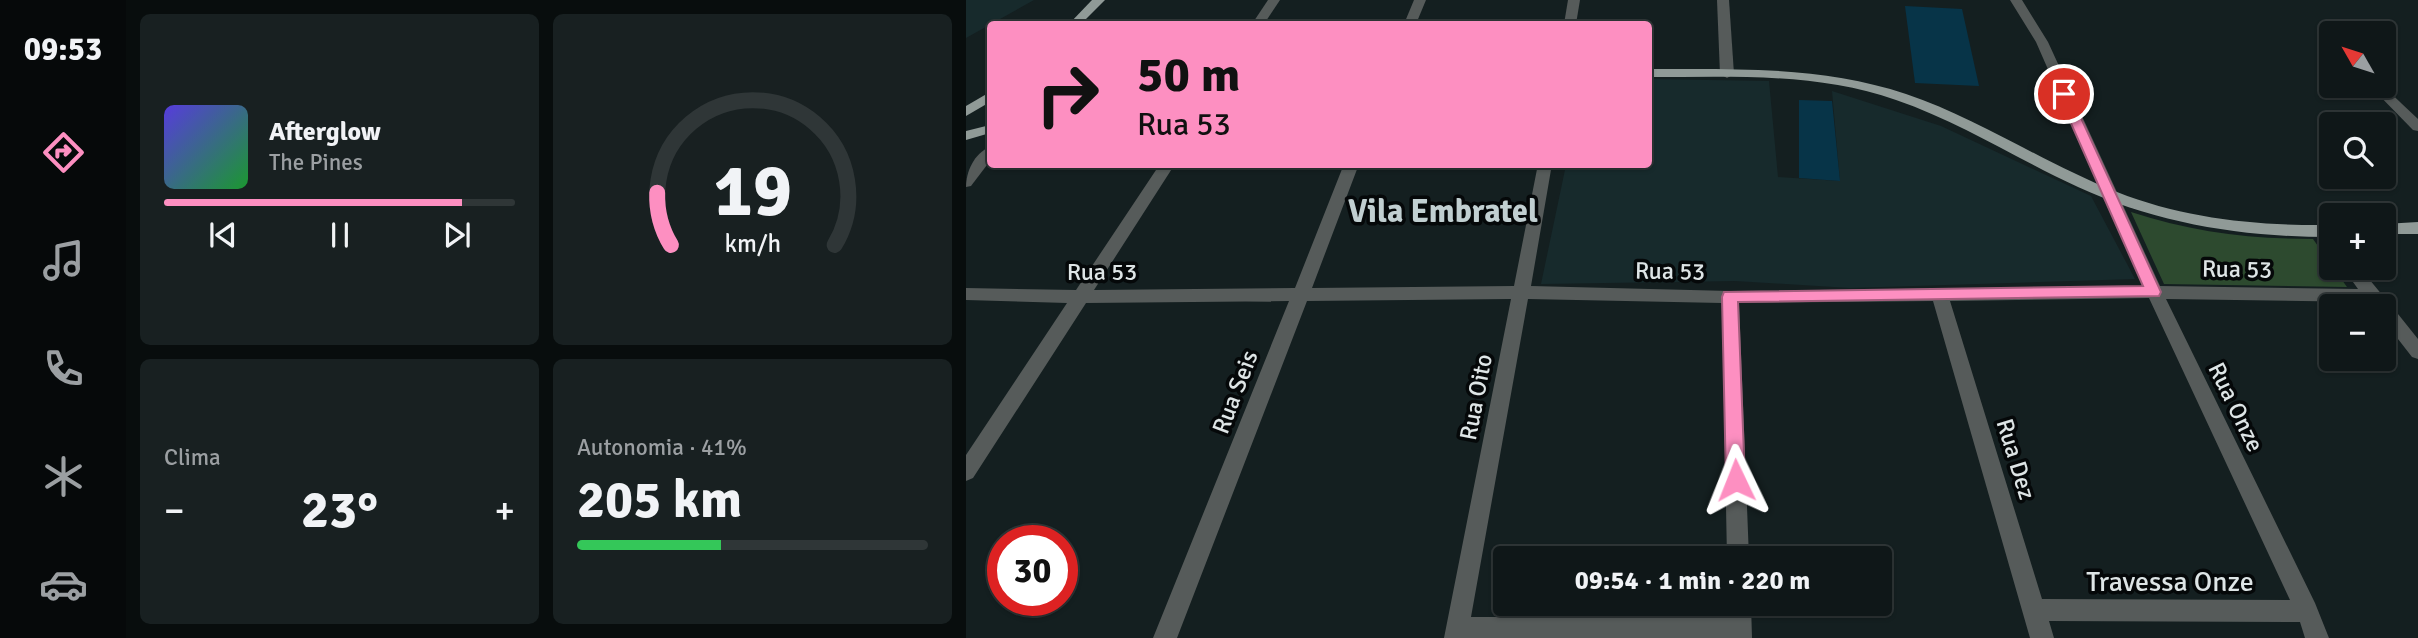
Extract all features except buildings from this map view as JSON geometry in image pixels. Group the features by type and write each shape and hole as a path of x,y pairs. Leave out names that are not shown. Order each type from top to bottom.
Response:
{"main road":[{"path":"1078,21 1100,0"},
{"path":"1652,73 1826,79 1900,97 1949,117 2112,196 2153,210 2229,225 2319,233"},
{"path":"966,112 987,98"},
{"path":"966,136 987,131"},
{"path":"2396,229 2418,228"}],"street":[{"path":"1260,21 1274,0"},
{"path":"1411,21 1420,0"},
{"path":"1570,21 1574,0"},
{"path":"1723,0 1727,74"},
{"name":"Rua Onze","path":"2016,0 2031,19 2154,292 2307,611 2317,638"},
{"path":"2388,98 2418,127"},
{"path":"966,182 987,156"},
{"path":"966,472 1165,168"},
{"name":"Rua Seis","path":"1165,638 1350,168"},
{"name":"Rua Oito","path":"1457,634 1544,168"},
{"path":"2360,280 2371,294"},
{"name":"Rua 53","path":"966,295 1082,297 1521,292 1730,297 2154,292 2319,301"},
{"name":"Rua Dez","path":"1940,296 2042,638"},
{"path":"1730,297 1738,546"},
{"path":"2396,325 2418,352"},
{"name":"Travessa Onze","path":"2033,610 2307,611"},
{"path":"1457,634 1740,633"}],"shaded area":[{"path":"966,0 1034,0 996,21 987,21 987,26 966,38"},
{"path":"1652,79 1769,81 1778,177 1840,181 1832,91 1941,126 2091,196 2135,279 1850,288 1736,281 1541,284 1565,168 1652,168"}],"green space":[{"path":"2131,212 2176,225 2221,233 2313,239 2319,247 2319,280 2342,280 2347,287 2164,284"}],"district":[{"name":"Vila Embratel","path":"1443,211"}],"route":[{"path":"1736,480 1730,297 2154,292 2064,94"}]}
